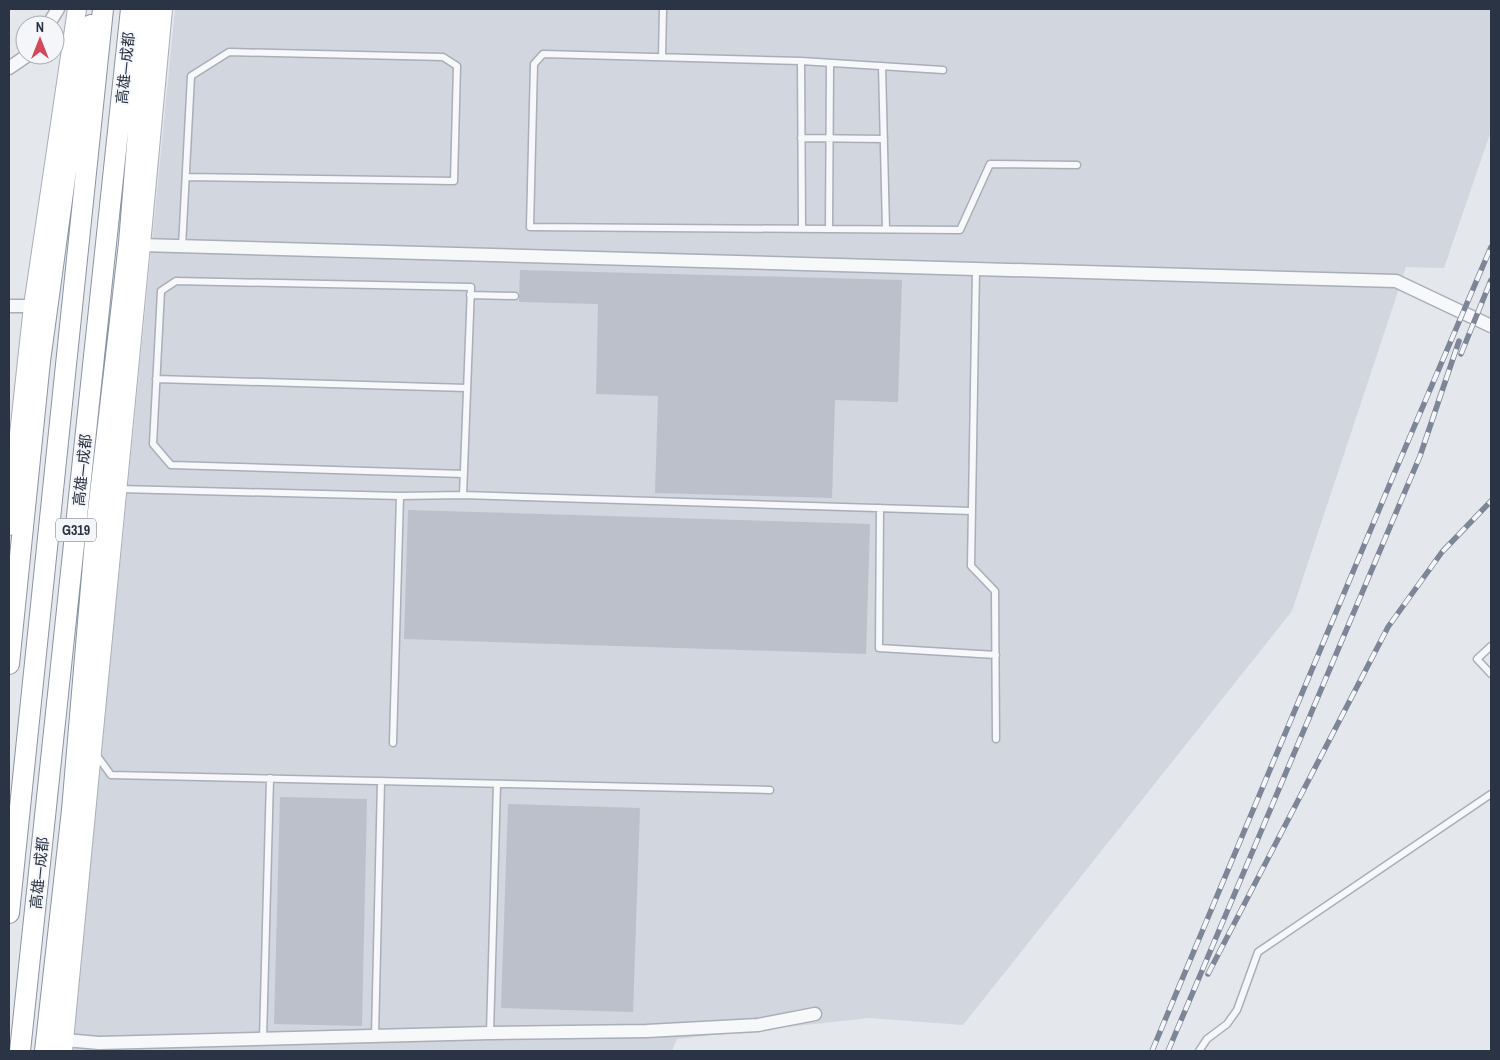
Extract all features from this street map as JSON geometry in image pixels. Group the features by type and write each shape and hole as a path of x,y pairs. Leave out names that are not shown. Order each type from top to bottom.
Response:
{"highway":[{"path":"9,664 40,361 78,83 95,9"},
{"name":"高雄—成都","path":"9,914 103,9"},
{"name":"高雄—成都","path":"20,1051 131,9"},
{"path":"45,1051 72,810 96,529 129,243 148,9"}],"main road":[{"path":"9,526 33,306 78,9"},
{"path":"28,1051 137,9"},
{"path":"64,1046 162,9"}],"street":[{"path":"141,245 1396,281 1491,326"},
{"path":"9,306 33,306"},
{"path":"64,1046 99,1043 490,1032 647,1031 758,1025 815,1014"}],"lane":[{"path":"662,57 663,9"},
{"path":"182,247 191,76 229,52 443,57 457,66 454,181 186,177"},
{"path":"943,70 801,61 543,54 534,64 530,227 960,230 990,164 1077,165"},
{"path":"801,61 802,229"},
{"path":"829,229 830,63"},
{"path":"882,66 886,229"},
{"path":"802,138 884,139"},
{"path":"976,269 971,566 995,591 996,739"},
{"path":"463,495 464,474 470,295 471,287 176,281 160,291 153,444 171,465 464,474"},
{"path":"470,295 515,296"},
{"path":"156,379 467,388"},
{"path":"116,489 400,496 463,495 972,511"},
{"path":"392,743 400,496"},
{"path":"880,508 879,648 996,655"},
{"path":"1491,646 1477,659 1491,674"},
{"path":"93,749 111,775 770,790"},
{"path":"263,1039 270,778"},
{"path":"374,1036 381,781"},
{"path":"490,1032 497,784"},
{"path":"1199,1051 1207,1039 1227,1024 1237,1010 1258,952 1491,794"}],"shaded area":[{"path":"175,9 1491,9 1491,131 1444,268 1406,267 1292,611 963,1025 869,1018 677,1039 672,1051 72,1051"}],"building":[{"path":"520,270 902,280 898,402 835,400 832,498 655,493 658,396 596,394 598,304 519,302"},
{"path":"408,510 870,524 866,654 404,639"},
{"path":"280,797 367,799 362,1026 274,1024"},
{"path":"508,804 640,808 633,1012 501,1008"}],"railway":[{"path":"1152,1051 1491,247"},
{"path":"1461,354 1491,280"},
{"path":"1168,1051 1420,456 1459,341"},
{"path":"1208,974 1388,627 1442,552 1491,501"}]}
